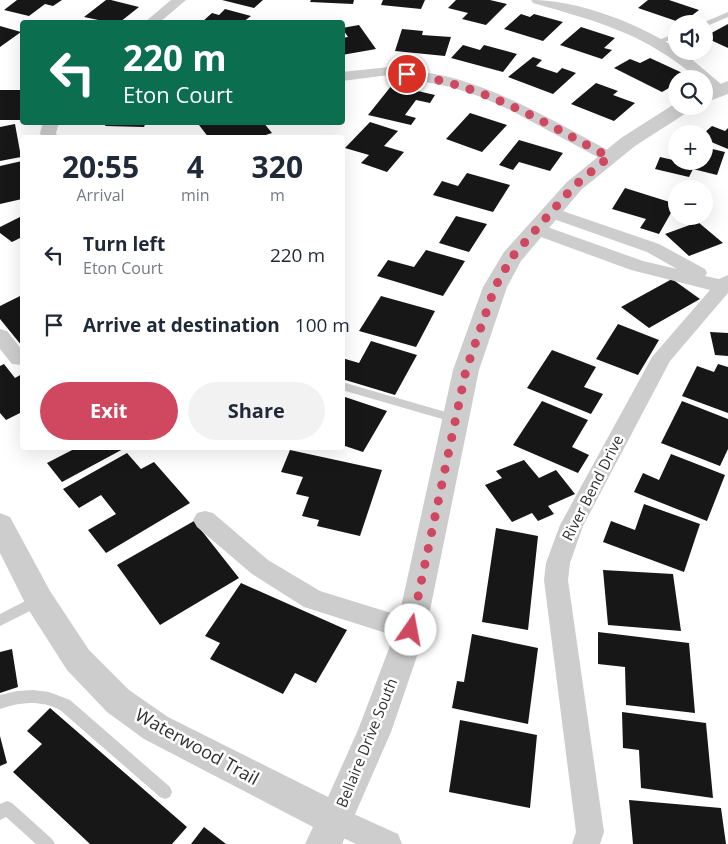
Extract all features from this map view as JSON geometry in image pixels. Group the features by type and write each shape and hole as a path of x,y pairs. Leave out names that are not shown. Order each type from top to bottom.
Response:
{"street":[{"path":"154,20 179,0"},
{"path":"538,0 631,30 658,42 691,65 717,91"},
{"path":"345,77 388,71 454,83 486,94 517,108 609,157"},
{"name":"Bellaire Drive South","path":"329,832 374,732 411,630 466,370 495,287 512,257 574,186 628,142 670,115"},
{"path":"544,221 638,266 726,284"},
{"name":"River Bend Drive","path":"586,844 590,832 556,580 558,563 572,525 662,357 726,284"},
{"path":"0,336 19,359"},
{"path":"205,520 260,567 313,599 411,630"},
{"name":"Waterwood Trail","path":"0,525 40,600 78,660 118,701 156,728 329,832 388,844"}],"lane":[{"path":"713,20 728,14"},
{"path":"658,42 668,38"},
{"path":"345,387 456,419"},
{"path":"0,620 40,600"},
{"path":"0,702 24,696 41,695 54,699 65,705 165,792"},
{"path":"0,812 7,808 47,844"}],"building":[{"path":"17,0 62,0 53,6 45,4 29,16 4,10"},
{"path":"106,0 139,7 123,20 98,20 84,17"},
{"path":"222,0 263,0 254,8"},
{"path":"311,0 354,0 353,4 310,2"},
{"path":"383,0 425,0 421,9 381,5"},
{"path":"456,0 490,0 507,4 486,25 462,19 468,13 448,8"},
{"path":"648,0 669,0 699,10 692,15 668,15 668,18 638,8"},
{"path":"225,9 251,16 246,20 204,20 212,13 219,15"},
{"path":"521,14 530,17 534,14 563,22 543,41 504,29"},
{"path":"728,24 728,48 713,41 713,32"},
{"path":"359,25 376,49 345,54 345,38 348,37 345,32 345,27"},
{"path":"0,26 20,32 20,33 0,47"},
{"path":"581,27 615,38 604,48 612,50 602,59 560,45"},
{"path":"402,29 423,31 422,35 451,37 445,56 395,51"},
{"path":"463,45 480,50 484,45 517,54 503,72 451,58"},
{"path":"533,57 542,60 536,66 557,73 562,68 576,73 553,94 508,77"},
{"path":"650,58 676,70 668,70 668,89 662,92 614,68 630,59 640,63"},
{"path":"596,83 618,91 613,95 635,103 614,121 571,104"},
{"path":"392,85 435,95 430,103 416,100 405,115 416,118 411,125 368,115"},
{"path":"0,90 20,90 20,120 0,120"},
{"path":"470,113 507,125 482,152 446,139"},
{"path":"370,122 398,131 384,146 404,152 387,172 361,163 369,155 345,148"},
{"path":"15,124 20,157 0,161 0,127"},
{"path":"106,125 145,125 144,127"},
{"path":"199,125 265,125 272,133 266,135 207,135"},
{"path":"713,126 725,131 728,128 728,149 713,143"},
{"path":"519,140 563,153 550,171 519,162 513,170 499,165"},
{"path":"713,149 725,152 717,175 697,170 713,170"},
{"path":"660,157 668,159 668,170 692,170 689,177 655,169"},
{"path":"20,161 20,199 0,204 0,166"},
{"path":"467,173 510,185 493,212 433,195 442,181 458,186"},
{"path":"625,188 668,201 668,218 659,234 640,228 646,219 612,209"},
{"path":"456,216 487,224 469,252 439,243"},
{"path":"20,217 20,238 12,242 0,233 0,227"},
{"path":"690,225 702,225 723,243 689,256 665,234"},
{"path":"426,250 465,261 443,296 377,276 388,260 414,267"},
{"path":"672,279 700,299 649,328 621,307"},
{"path":"20,296 20,344 0,319 0,306"},
{"path":"381,296 435,311 416,347 359,331"},
{"path":"618,324 659,340 638,375 596,359"},
{"path":"710,332 728,333 728,356 715,355"},
{"path":"371,341 417,355 395,395 345,380 345,359 359,363"},
{"path":"552,350 596,367 584,387 603,394 591,414 527,388"},
{"path":"4,364 15,378 20,375 20,413 6,420 0,413 0,366"},
{"path":"718,364 728,367 728,413 682,396 697,366 714,372"},
{"path":"345,397 387,411 363,452 345,446"},
{"path":"542,401 588,420 572,447 589,455 578,473 513,445"},
{"path":"682,401 728,419 728,449 720,466 661,443"},
{"path":"72,450 121,450 62,482 47,463"},
{"path":"290,450 382,470 360,536 317,526 319,520 302,516 309,497 296,494 303,477 281,472"},
{"path":"127,453 141,469 154,462 190,503 106,553 88,530 116,514 101,495 79,508 63,489"},
{"path":"671,454 725,475 707,521 634,492 643,473 659,480"},
{"path":"524,460 539,478 556,470 575,494 548,506 554,514 538,521 532,513 512,522 485,485 502,478 496,471"},
{"path":"644,504 700,524 684,572 603,542 611,521 635,530"},
{"path":"194,521 239,578 160,625 117,565"},
{"path":"496,528 538,536 528,630 482,622"},
{"path":"603,570 673,574 681,631 608,625"},
{"path":"241,583 347,630 316,683 295,673 283,694 210,659 220,643 205,636"},
{"path":"598,632 689,643 695,713 626,705 625,667 598,664"},
{"path":"472,634 538,648 528,724 452,708 457,681 464,682"},
{"path":"12,649 18,687 0,693 0,652"},
{"path":"50,708 187,827 172,844 90,844 13,772 42,744 27,731"},
{"path":"622,712 706,723 713,798 641,788 639,750 623,748"},
{"path":"460,720 537,735 530,808 449,792"},
{"path":"0,736 7,763 0,766"},
{"path":"629,800 721,808 726,844 633,844"},
{"path":"204,827 226,844 191,844"}],"route":[{"path":"407,74 454,83 486,94 517,108 609,157 574,186 512,257 495,287 466,370 411,630"}]}
